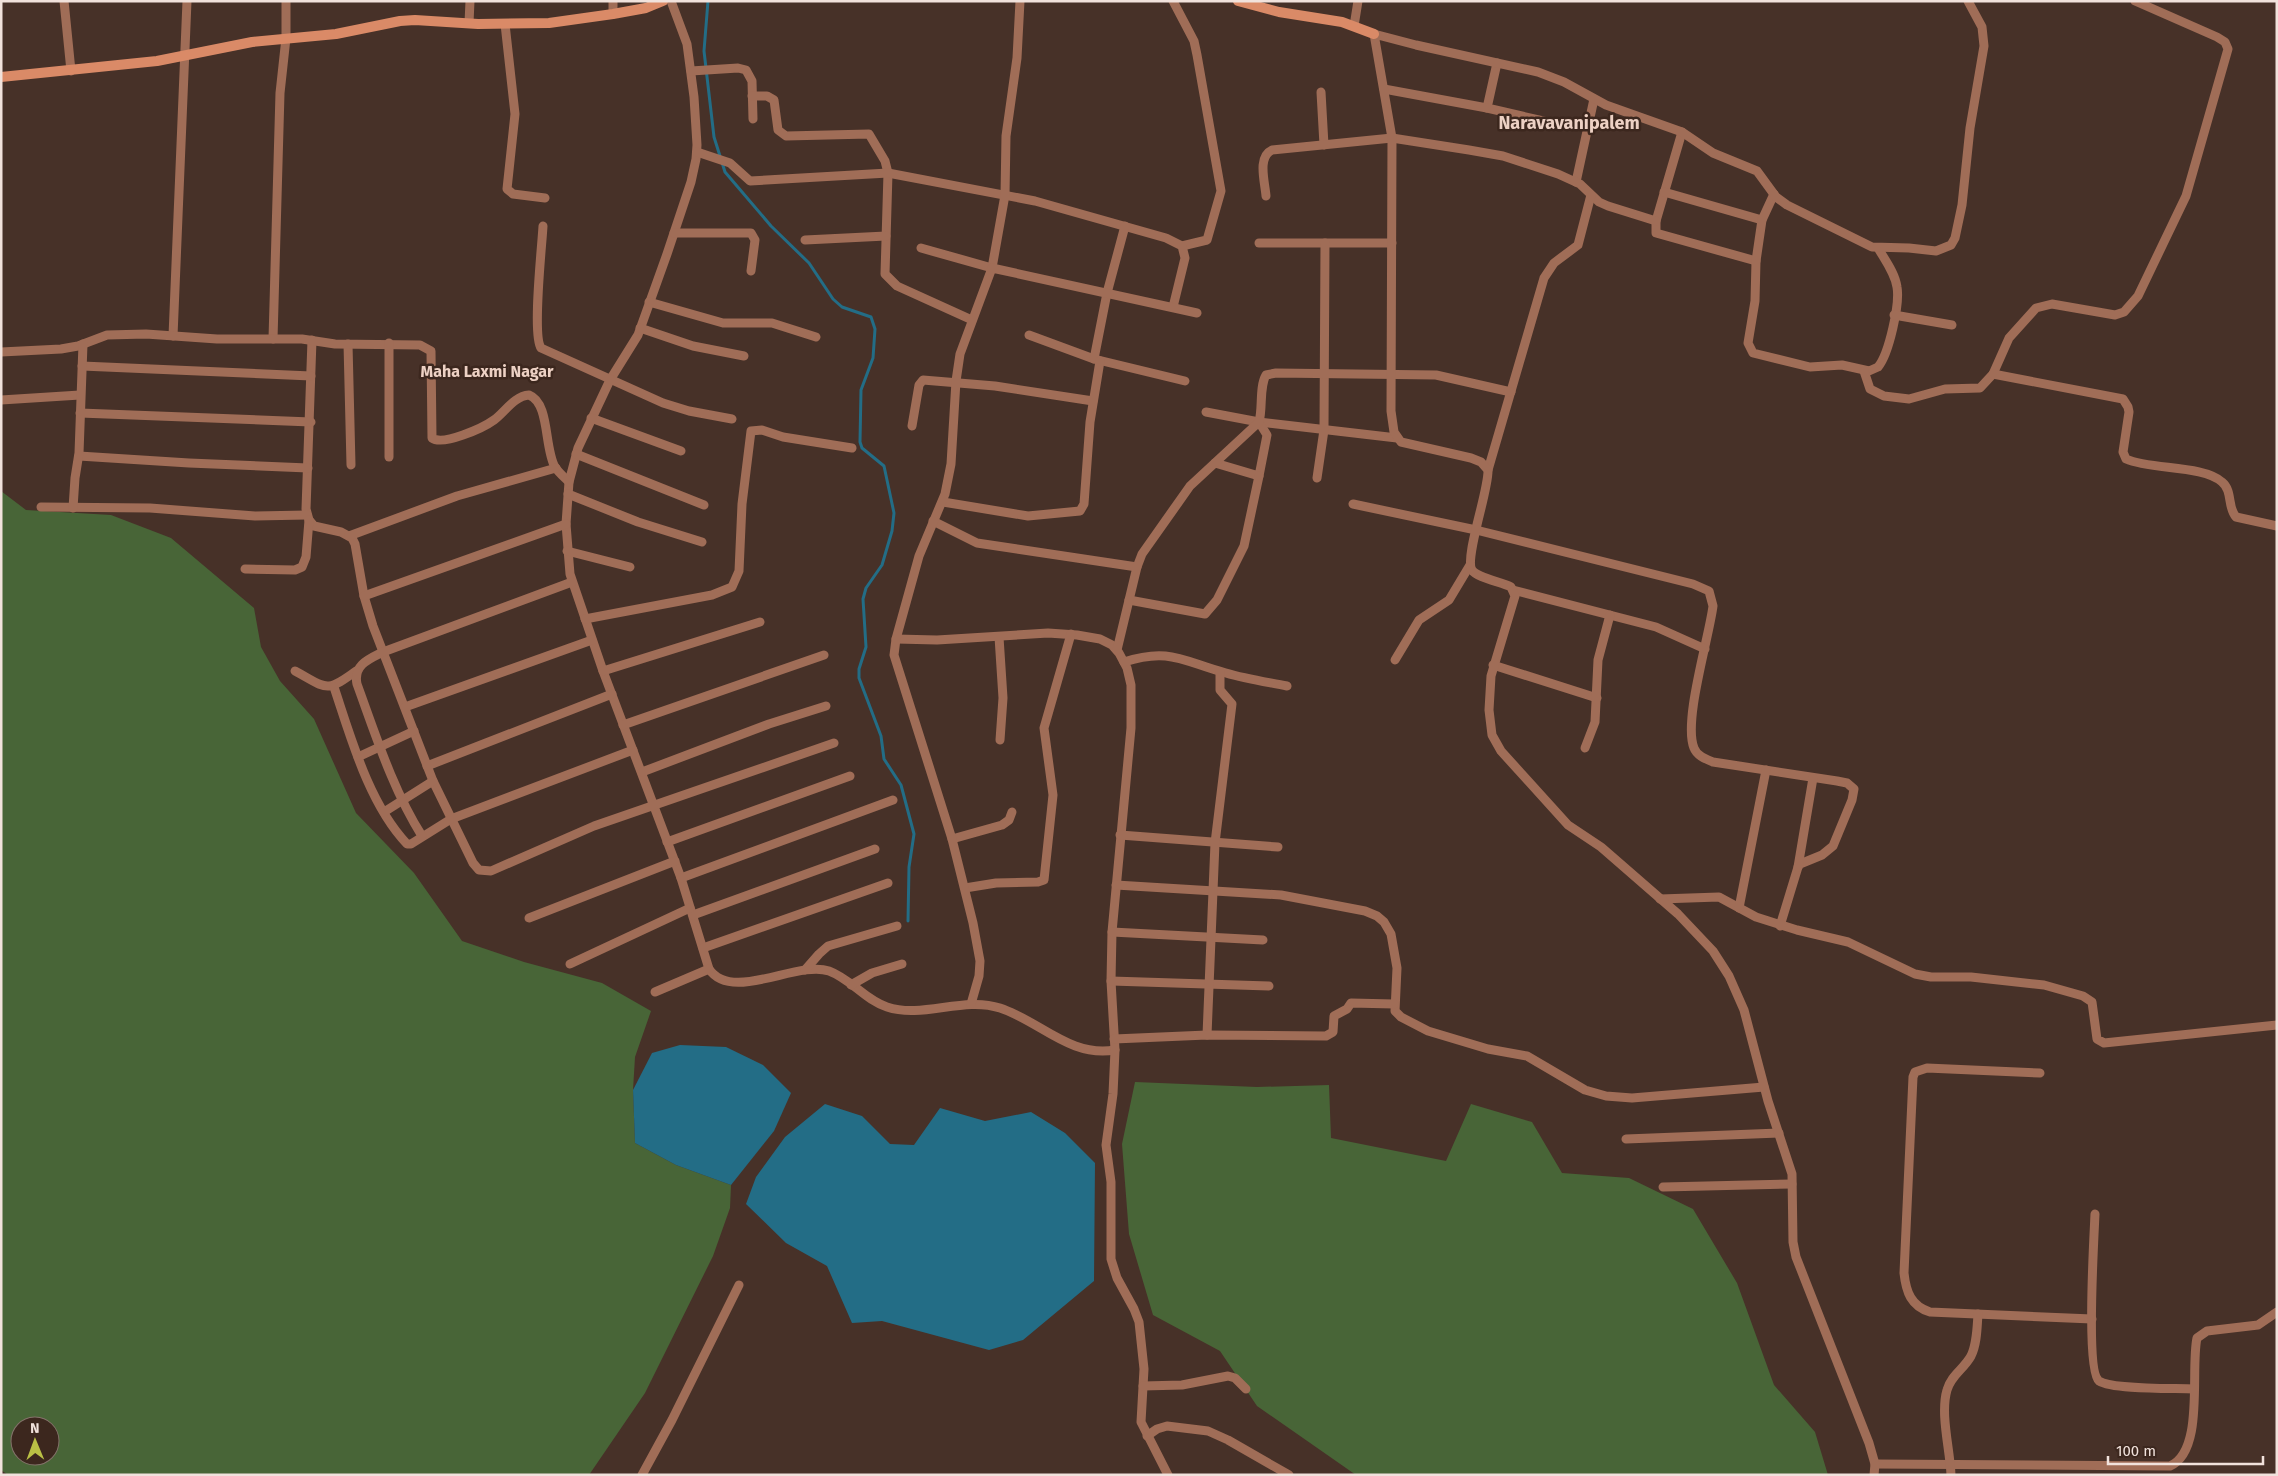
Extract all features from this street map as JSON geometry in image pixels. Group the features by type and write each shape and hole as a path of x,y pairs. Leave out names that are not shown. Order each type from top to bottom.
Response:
{"street":[{"path":"64,1 71,71"},
{"path":"173,336 187,1"},
{"path":"273,339 280,93 286,38 286,1"},
{"path":"469,23 470,1"},
{"path":"613,1 613,14"},
{"path":"1,77 71,71 185,57 243,44 336,34 386,22 408,20 505,24 572,22 646,8 662,1"},
{"path":"671,1 687,44 697,152 691,182 640,328 610,380 576,454 569,482 566,524 567,551 572,582 632,750 675,861 709,969 712,974 725,980 742,982 805,970 827,970 868,998 890,1008 916,1009 971,1004 986,1005 1009,1011 1076,1048 1102,1052 1115,1050"},
{"path":"971,1004 978,985 980,962 974,923 952,839 894,655 896,638 919,556 942,502 948,480 960,354 992,268 1005,195 1006,136 1017,58 1020,1"},
{"path":"697,152 726,162 736,168 746,180 754,182 888,173 1005,195 1166,238 1182,246 1207,240 1220,191 1194,42 1173,1"},
{"path":"1238,1 1279,12 1354,26 1374,34 1552,77 1623,111 1682,132 1713,153 1758,171 1774,194 1787,206 1850,238 1878,248 1909,248 1936,251 1946,248 1956,238 1962,205 1970,128 1984,46 1982,27 1968,1"},
{"path":"1354,26 1358,1"},
{"path":"1864,371 1870,389 1884,396 1909,399 1945,389 1980,388 1993,374 2009,338 2036,308 2044,305 2065,306 2105,315 2116,315 2124,312 2131,306 2147,280 2186,196 2228,49 2225,42 2135,1"},
{"path":"505,24 515,114 507,189 513,194 545,198"},
{"path":"1374,34 1392,138 1391,374 1393,428 1397,438"},
{"path":"1487,108 1497,63"},
{"path":"691,71 738,68 746,70 752,81 753,119"},
{"path":"1384,88 1562,125"},
{"path":"1320,92 1324,145"},
{"path":"752,96 767,96 774,100 778,130 786,136 869,134 884,161 888,173 885,274 892,282 972,320"},
{"path":"1576,182 1594,98"},
{"path":"1682,132 1654,231 1658,235 1756,261"},
{"path":"1266,196 1263,160 1268,152 1392,138 1503,156 1576,182 1599,202 1620,211 1656,221"},
{"path":"1664,192 1762,220"},
{"path":"1774,194 1762,220 1756,261 1755,301 1748,343 1750,350 1758,355 1810,367 1842,365 1864,371 1875,369 1880,365 1897,297 1896,284 1878,248"},
{"path":"1395,660 1419,620 1449,600 1470,565 1487,485 1488,470 1544,278 1554,263 1578,245 1591,195"},
{"path":"543,226 538,344 546,351 677,408 732,419"},
{"path":"942,502 1028,516 1080,511 1084,504 1086,458 1107,293 1124,226"},
{"path":"674,234 751,233 754,240 751,271"},
{"path":"805,240 886,236"},
{"path":"1259,243 1392,243"},
{"path":"1317,478 1324,430 1325,243"},
{"path":"1172,307 1185,258 1182,246"},
{"path":"921,248 992,268 1197,313"},
{"path":"649,302 722,322 772,323 816,337"},
{"path":"1894,315 1952,324"},
{"path":"640,328 693,346 744,356"},
{"path":"1,352 60,349 83,344 107,335 146,334 217,339 312,340 348,344 389,343 425,346 431,351 430,431 434,440 444,441 483,426 493,421 519,398 528,395 537,400 543,413 547,440 556,468 569,482"},
{"path":"1029,335 1097,360 1185,381"},
{"path":"245,569 295,570 302,567 306,557 312,340"},
{"path":"389,343 389,457"},
{"path":"73,508 79,456 83,344"},
{"path":"348,344 352,465"},
{"path":"82,366 311,376"},
{"path":"1116,650 1137,567 1145,549 1190,486 1259,422 1262,411 1263,382 1266,375 1276,373 1436,375 1511,392"},
{"path":"1993,374 2123,400 2129,412 2123,452 2126,459 2214,476 2226,485 2231,507 2236,517 2277,526"},
{"path":"912,426 920,381 927,379 956,381 1093,401"},
{"path":"1,400 80,395"},
{"path":"80,412 310,422"},
{"path":"1206,412 1259,422 1397,438 1409,445 1472,458 1481,462 1488,470"},
{"path":"591,418 681,451"},
{"path":"1130,600 1206,614 1217,600 1244,546 1268,435 1259,422"},
{"path":"585,619 712,595 732,587 738,571 742,504 751,431 762,430 783,437 852,448"},
{"path":"576,454 704,505"},
{"path":"79,456 308,468"},
{"path":"1215,463 1259,476"},
{"path":"349,536 457,496 556,468"},
{"path":"568,494 638,522 702,542"},
{"path":"1353,504 1476,530 1704,587 1712,597 1713,606 1694,706 1692,725 1694,748 1703,758 1713,762 1847,783 1854,789 1840,832 1833,846 1822,855 1805,861 1798,867"},
{"path":"41,507 150,508 255,516 308,517"},
{"path":"308,517 314,526 337,530 354,541 358,551 364,596 383,652 433,781 476,868 486,872 594,826 834,743"},
{"path":"933,521 977,543 1137,567"},
{"path":"364,596 566,524"},
{"path":"567,551 630,567"},
{"path":"1470,565 1475,573 1505,584 1514,590 1656,627 1705,649"},
{"path":"294,671 320,685 334,687 356,672 366,660 383,652 572,582"},
{"path":"1514,590 1514,600 1493,666 1490,690 1492,735 1501,751 1568,825 1601,847 1698,933 1713,950 1729,976 1744,1010 1764,1087 1792,1174 1793,1242 1796,1256 1869,1444 1875,1464 1874,1475"},
{"path":"1586,748 1595,722 1598,660 1610,615"},
{"path":"603,670 760,622"},
{"path":"896,638 937,640 1048,633 1071,634 1100,639 1116,650 1124,662 1131,685 1132,708 1112,932 1115,1050 1113,1094 1106,1145 1110,1182 1111,1259 1117,1278 1139,1322 1143,1359 1140,1422 1168,1475"},
{"path":"965,888 1038,882 1045,878 1053,795 1044,728 1071,634"},
{"path":"998,637 1002,698 1000,740"},
{"path":"405,707 592,640"},
{"path":"623,725 779,669 824,655"},
{"path":"1124,662 1144,656 1175,656 1220,672 1287,686"},
{"path":"1493,666 1597,698"},
{"path":"356,672 357,684 380,746 402,800 422,836"},
{"path":"1207,1035 1215,844 1232,704 1220,690 1220,672"},
{"path":"334,687 358,757 384,812 408,844 411,844 451,819 632,750"},
{"path":"427,766 612,694"},
{"path":"642,772 769,724 826,706"},
{"path":"358,757 414,731"},
{"path":"1740,908 1766,770"},
{"path":"667,842 850,776"},
{"path":"1780,926 1798,867 1814,778"},
{"path":"384,812 433,781"},
{"path":"681,878 893,800"},
{"path":"952,839 1002,825 1009,820 1012,812"},
{"path":"1120,835 1215,844 1278,847"},
{"path":"570,964 692,911 875,849"},
{"path":"529,918 675,861"},
{"path":"703,948 888,883"},
{"path":"1116,885 1281,895 1365,911 1377,916 1384,922 1395,949 1397,968 1394,1004 1395,1010 1402,1017 1428,1030 1488,1048 1527,1056 1574,1085 1596,1094 1632,1098 1764,1087"},
{"path":"1660,899 1712,896 1725,899 1756,918 1780,926 1848,942 1896,966 1922,976 1971,977 2044,985 2083,996 2092,1002 2097,1039 2104,1043 2277,1025"},
{"path":"805,970 818,954 828,946 897,926"},
{"path":"1112,932 1263,940"},
{"path":"851,985 872,974 902,964"},
{"path":"656,992 709,969"},
{"path":"1112,981 1269,986"},
{"path":"1114,1039 1207,1035 1326,1036 1332,1032 1334,1016 1347,1009 1351,1003 1394,1004"},
{"path":"2040,1074 1927,1068 1915,1072 1913,1077 1905,1284 1913,1303 1920,1309 1930,1312 2092,1319"},
{"path":"1626,1139 1779,1133"},
{"path":"1663,1187 1792,1184"},
{"path":"2095,1214 2092,1319 2094,1370 2100,1381 2116,1385 2194,1389"},
{"path":"642,1475 672,1420 739,1285"},
{"path":"1875,1464 2170,1466 2180,1459 2187,1445 2191,1429 2196,1343 2200,1334 2207,1331 2252,1327 2266,1321 2277,1312"},
{"path":"1951,1475 1945,1404 1947,1392 1951,1379 1970,1358 1974,1348 1978,1314"},
{"path":"1143,1386 1182,1385 1228,1376 1235,1378 1246,1389"},
{"path":"1147,1436 1156,1429 1168,1426 1208,1431 1228,1440 1288,1475"}],"green space":[{"path":"1,491 26,510 111,515 171,538 254,608 261,647 280,681 314,719 356,813 414,873 462,941 524,962 602,983 651,1011 635,1057 633,1090 635,1143 676,1165 731,1185 730,1208 713,1256 645,1393 589,1475 8,1475 1,1470"},
{"path":"1135,1082 1257,1087 1329,1085 1331,1138 1446,1161 1471,1104 1532,1122 1562,1173 1629,1178 1693,1209 1737,1283 1774,1385 1815,1432 1828,1475 1356,1475 1257,1406 1220,1351 1153,1315 1129,1234 1122,1144"}],"water":[{"path":"680,1045 726,1047 763,1065 791,1093 774,1131 731,1185 676,1165 635,1143 633,1090 652,1053"},
{"path":"825,1104 862,1116 890,1144 914,1145 940,1108 985,1121 1031,1112 1065,1133 1095,1163 1094,1281 1023,1340 989,1350 882,1321 852,1323 827,1266 786,1243 746,1204 756,1177 785,1137"}],"waterway":[{"path":"708,1 704,51 714,137 725,172 771,226 809,263 833,299 842,307 871,317 875,329 873,358 861,390 860,442 862,448 884,466 894,513 892,531 882,565 866,588 863,599 866,647 859,669 859,678 881,736 884,759 901,785 914,834 909,867 908,921"}],"district":[{"name":"Naravavanipalem","path":"1569,123"},
{"name":"Maha Laxmi Nagar","path":"487,371"}]}
